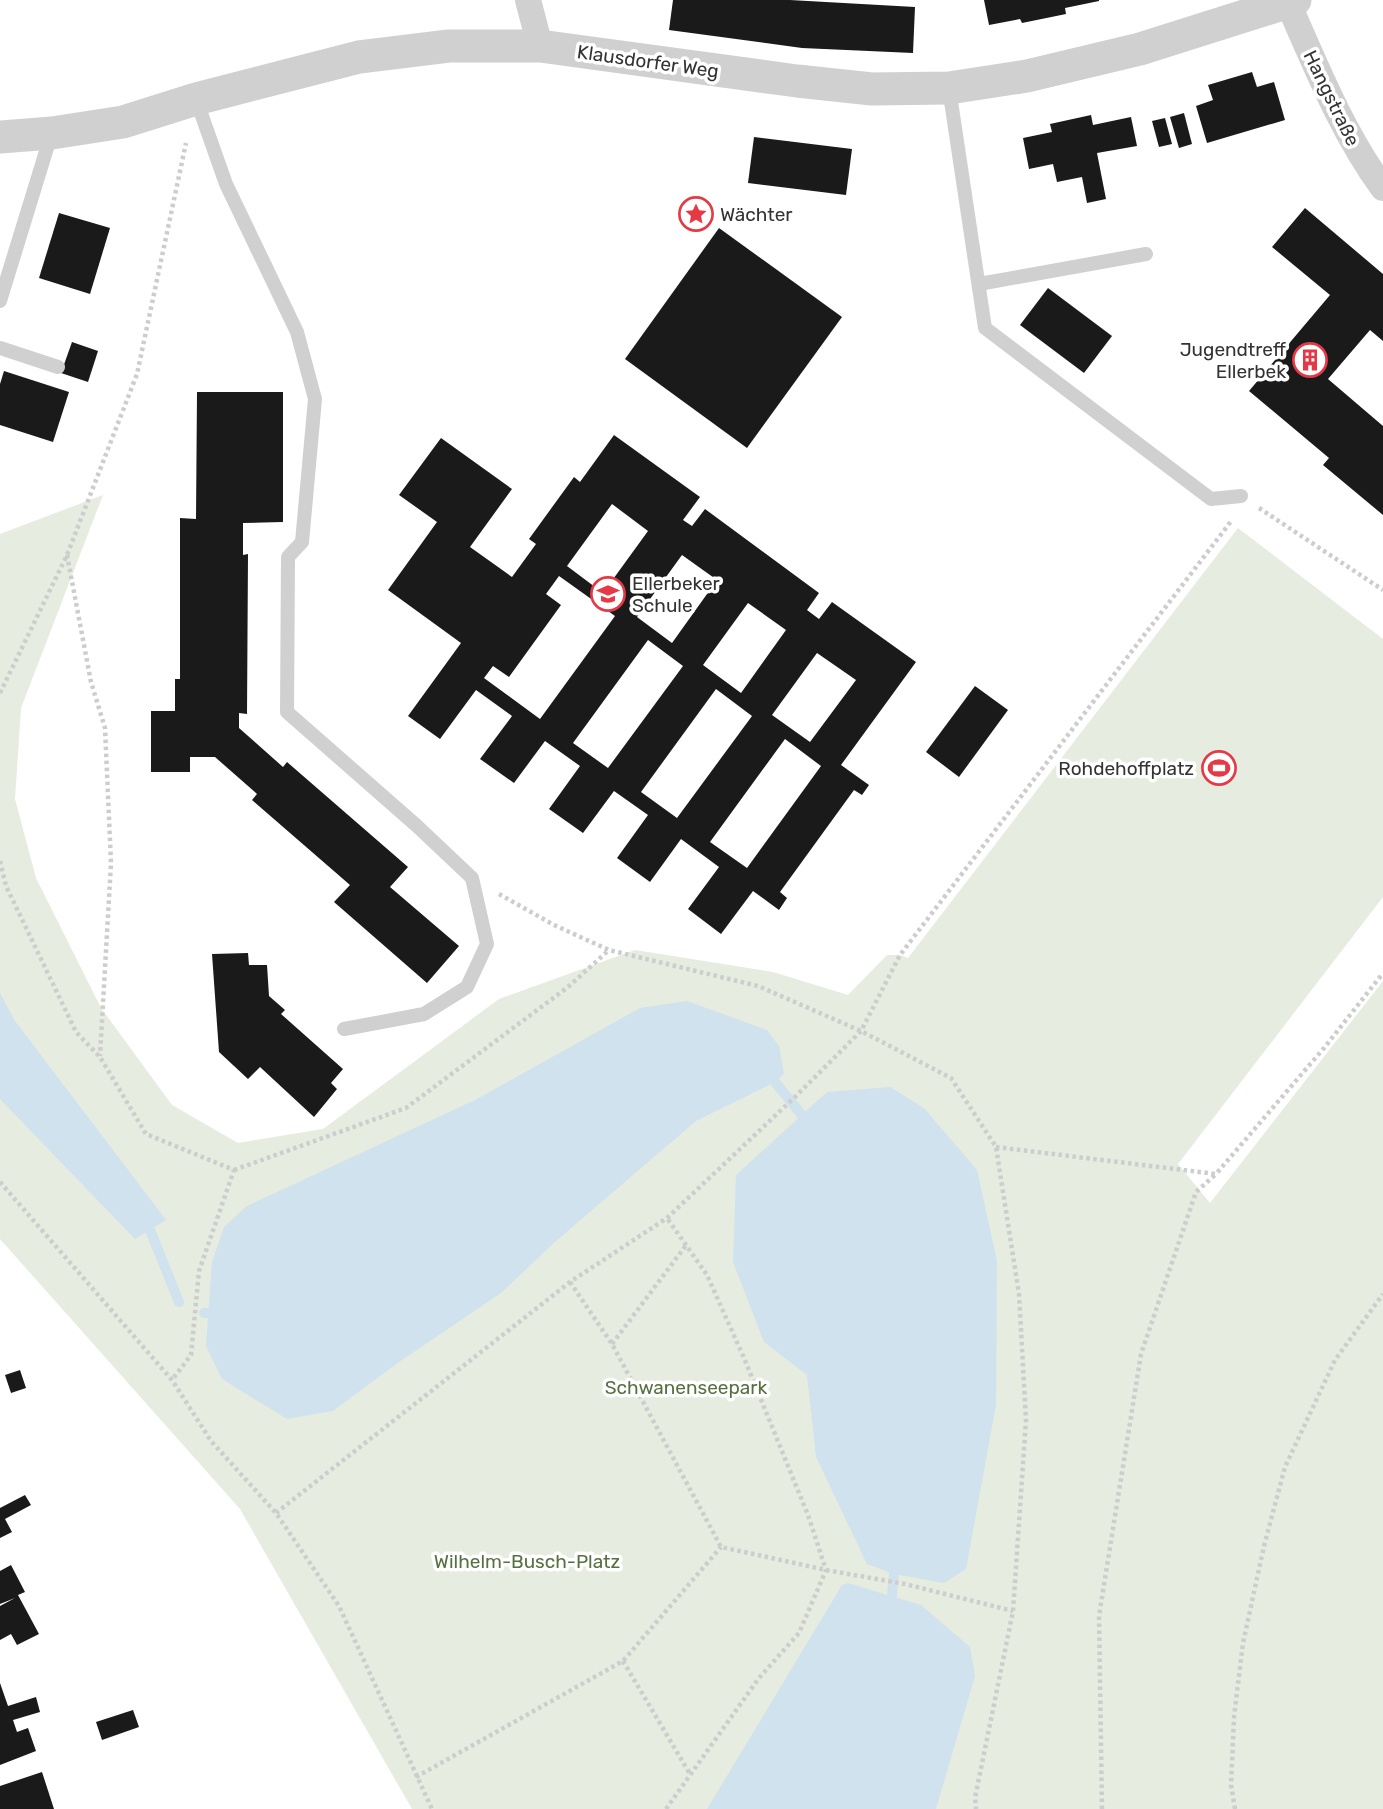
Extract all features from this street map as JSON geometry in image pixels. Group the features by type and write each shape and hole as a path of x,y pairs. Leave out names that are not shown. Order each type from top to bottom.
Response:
{"street":[{"path":"528,0 540,46"},
{"name":"Klausdorfer Weg","path":"0,137 52,133 123,122 196,99 359,57 449,46 540,46 872,89 948,88 1027,76 1140,49 1290,1"},
{"name":"Hangstraße","path":"1290,1 1328,93 1362,160 1383,188"}],"lane":[{"path":"948,88 985,328 1212,499 1241,496"},
{"path":"196,99 226,184 297,332 315,399 302,542 288,557 287,712 472,878 487,944 467,987 424,1014 344,1029"},
{"path":"0,301 52,133"},
{"path":"979,284 1146,254"},
{"path":"0,348 58,367"}],"path":[{"path":"0,693 67,555 137,373 196,99"},
{"path":"276,1513 570,1282 667,1217 861,1031 900,955 1232,521 1241,496 1383,590"},
{"path":"67,555 91,682 105,728 111,863 100,1057"},
{"path":"0,861 6,886 76,1032 100,1057 146,1134 234,1170 406,1108 568,987 609,950"},
{"path":"472,878 554,925 609,950 758,986 861,1031 951,1078 996,1147 1019,1294 1026,1420 1013,1611 975,1798 976,1809"},
{"path":"1102,1809 1099,1616 1141,1354 1196,1192 1216,1174 1325,1048 1383,973"},
{"path":"1376,981 1383,982"},
{"path":"996,1147 1216,1174"},
{"path":"172,1380 191,1355 199,1271 234,1170"},
{"path":"0,1182 172,1380 211,1441 276,1513 339,1606 432,1809"},
{"path":"666,1809 759,1678 799,1633 825,1570 808,1515 707,1275 667,1217"},
{"path":"612,1344 687,1244"},
{"path":"570,1282 612,1344 721,1547 905,1584 1013,1611"},
{"path":"1235,1809 1231,1785 1234,1717 1243,1643 1285,1466 1335,1360 1383,1294"},
{"path":"416,1777 623,1661 721,1547"},
{"path":"623,1661 690,1774"}],"green space":[{"name":"Schwanenseepark","path":"103,495 21,708 15,799 36,878 101,1008 172,1105 238,1143 323,1129 499,999 635,950 773,972 848,995 887,955 908,958 1238,528 1383,639 1383,897 1178,1164 1210,1203 1383,981 1383,1809 412,1809 240,1509 0,1239 0,534"}],"water":[{"path":"0,993 15,1021 166,1220 135,1239 0,1099"},
{"path":"687,1001 767,1030 779,1046 784,1074 775,1082 696,1121 556,1241 501,1293 399,1362 333,1411 287,1419 222,1379 206,1346 212,1262 224,1227 247,1206 477,1099 640,1008"},
{"path":"890,1087 924,1108 977,1170 997,1261 996,1405 966,1569 944,1583 894,1574 867,1564 816,1457 807,1375 764,1342 733,1262 736,1175 827,1092"},
{"path":"848,1583 921,1605 970,1647 975,1676 936,1809 707,1809 842,1585"}],"building":[{"path":"673,0 790,0 915,7 913,53 802,48 669,30"},
{"path":"984,0 1099,1 1065,8 1066,14 1022,23 1020,19 989,25"},
{"path":"1252,72 1257,87 1274,82 1285,120 1207,143 1196,106 1213,100 1208,85"},
{"path":"1184,113 1192,144 1179,148 1170,117"},
{"path":"1091,115 1093,125 1131,117 1137,146 1097,153 1106,199 1087,203 1082,177 1057,182 1053,164 1029,169 1023,138 1052,132 1050,124"},
{"path":"1165,118 1172,144 1159,147 1152,121"},
{"path":"754,137 852,149 846,195 748,183"},
{"name":"Jugendtreff Ellerbek","path":"1305,208 1383,274 1383,341 1370,330 1328,379 1383,426 1383,515 1323,465 1329,458 1249,391 1330,295 1272,247"},
{"path":"59,213 110,228 90,294 39,278"},
{"path":"719,228 842,317 747,448 625,359"},
{"path":"1048,288 1112,336 1084,373 1020,325"},
{"path":"72,342 98,351 88,382 61,373"},
{"path":"4,371 69,392 53,442 0,425 0,384"},
{"path":"197,392 283,392 283,522 243,523 243,555 248,554 247,714 239,713 239,728 283,767 287,762 408,867 390,887 459,946 427,983 334,902 350,885 252,800 257,794 215,757 190,757 190,772 151,772 151,711 175,711 175,679 180,679 180,518 196,519"},
{"path":"614,435 700,497 683,520 692,526 705,509 819,593 807,610 819,619 832,602 916,662 841,765 869,785 862,795 854,790 780,892 787,898 779,910 753,891 721,934 688,909 719,867 681,839 650,882 617,858 648,815 614,791 583,833 549,809 580,766 545,741 514,783 480,759 512,716 476,690 440,739 408,716 461,643 388,590 437,522 399,495 441,438 512,489 470,547 512,577 536,544 529,539 574,477 580,482","holes":["612,504 648,531 603,593 567,566","682,555 717,580 672,643 637,617","559,576 615,616 540,719 484,678 493,666 509,677 561,605 546,594","748,603 786,630 741,693 703,665","648,640 683,666 608,768 573,743","817,653 856,680 810,742 772,715","716,689 752,716 677,818 641,792","785,739 821,766 747,868 710,842"]},
{"path":"975,686 1008,710 959,777 926,752"},
{"path":"248,953 249,965 267,965 269,996 285,1010 281,1014 343,1069 331,1083 337,1089 314,1117 260,1067 248,1079 219,1052 212,954"},
{"path":"20,1370 26,1388 11,1393 5,1375"},
{"path":"25,1495 31,1505 5,1519 12,1532 0,1538 0,1508"},
{"path":"11,1565 25,1592 18,1595 39,1634 17,1645 11,1634 0,1640 0,1606 15,1598 0,1604 0,1571"},
{"path":"0,1683 8,1706 36,1697 40,1712 13,1720 17,1732 28,1728 36,1751 0,1765"},
{"path":"133,1710 139,1727 102,1740 96,1722"},
{"path":"42,1772 54,1809 0,1809 0,1786"}],"waterway":[{"path":"775,1082 802,1115"},
{"path":"150,1230 179,1302"},
{"path":"892,1595 894,1574"}],"place":[{"name":"Wächter","path":"696,214"},
{"name":"Jugendtreff Ellerbek","path":"1310,360"},
{"name":"Ellerbeker Schule","path":"608,594"},
{"name":"Rohdehoffplatz","path":"1219,768"}],"park label":[{"name":"Wilhelm-Busch-Platz","path":"527,1561"}]}
